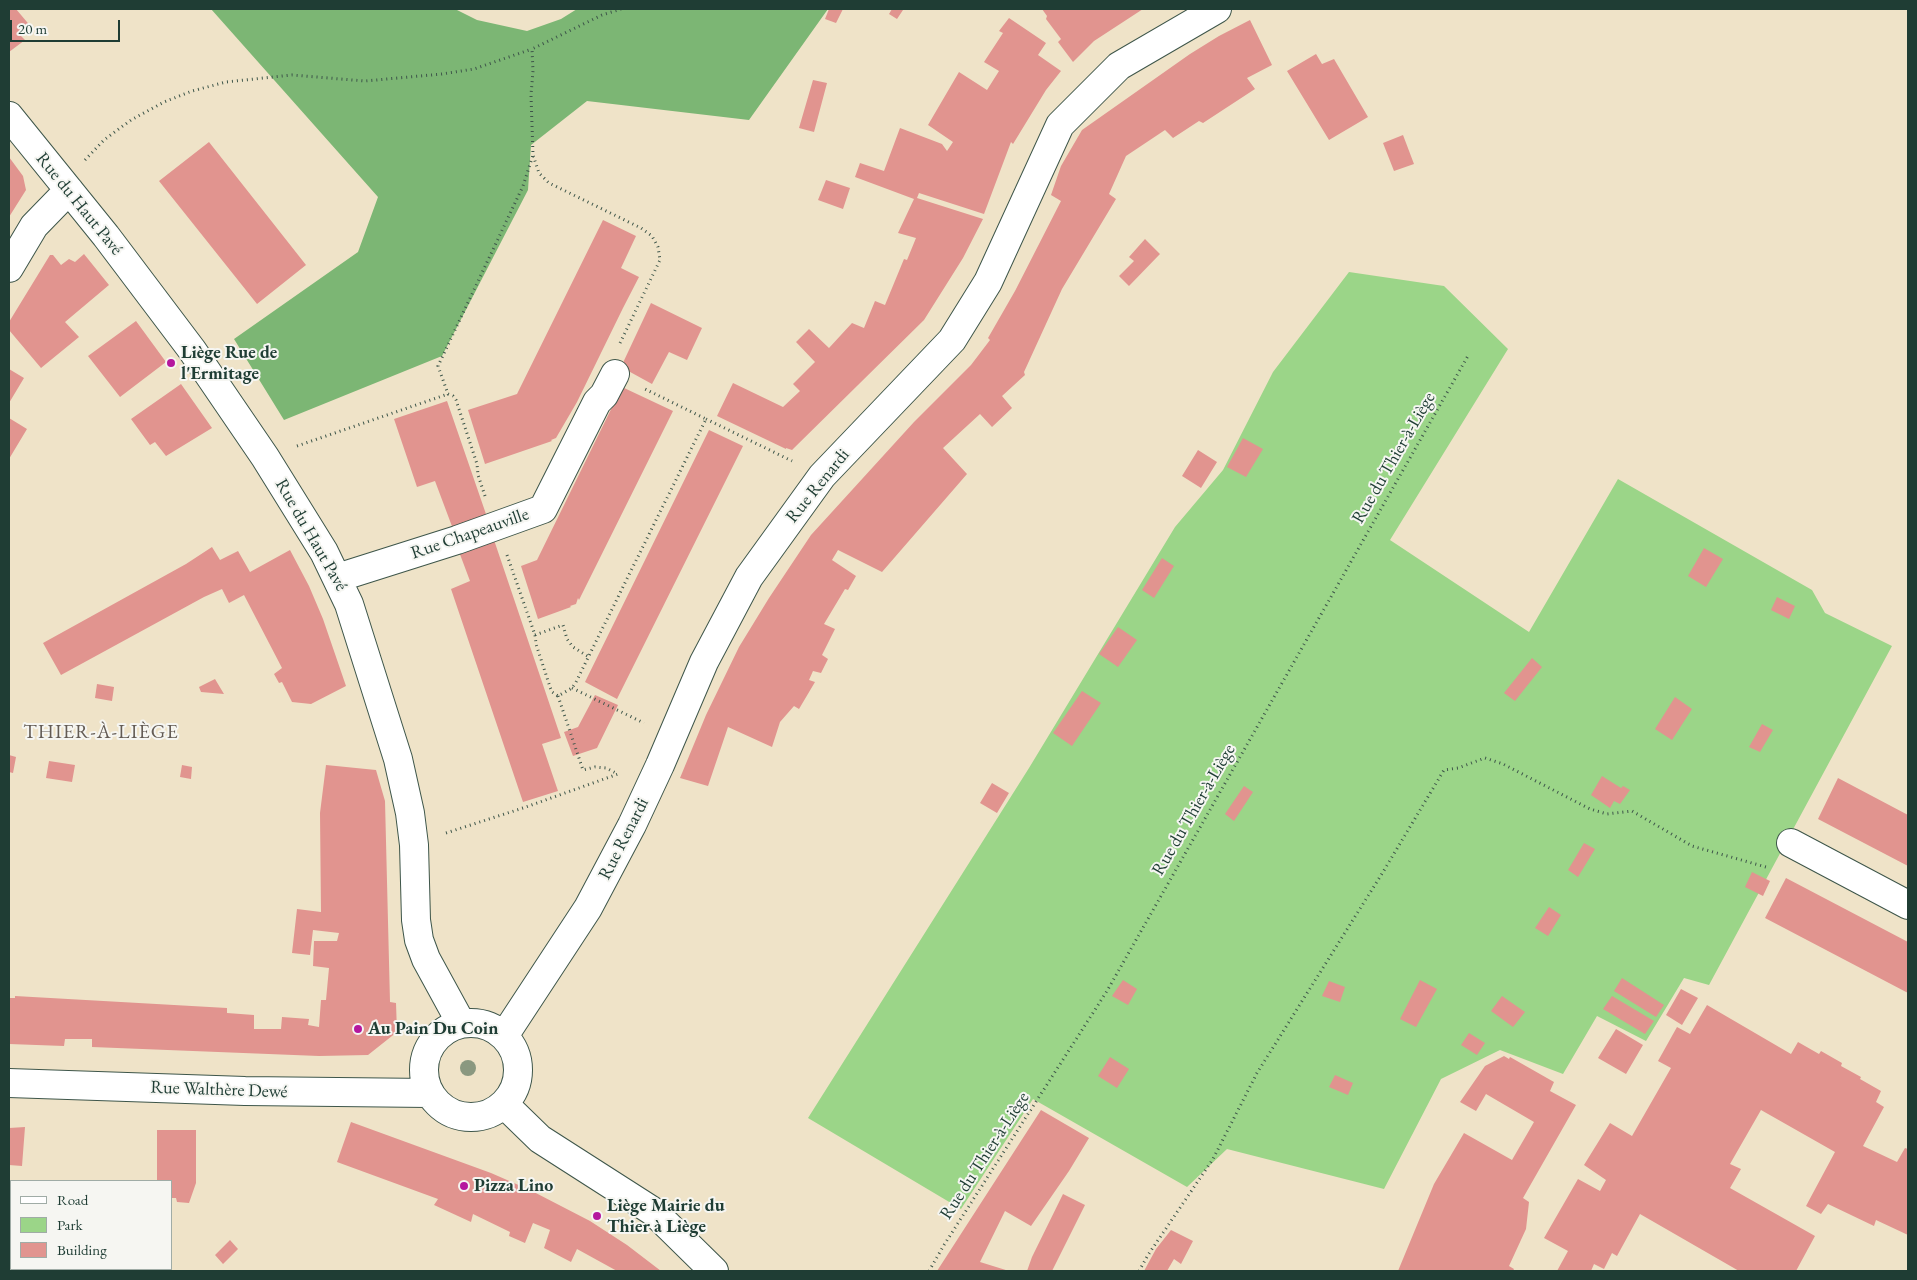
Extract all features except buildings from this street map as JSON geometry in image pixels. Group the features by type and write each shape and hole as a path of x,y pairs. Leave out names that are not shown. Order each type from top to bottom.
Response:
{"street":[{"name":"Rue Renardi","path":"504,1036 588,908 632,825 673,736 704,662 749,577 822,476 952,340 988,282 1060,125 1119,66 1217,9"},
{"name":"Rue du Haut Pavé","path":"9,116 106,236 192,350 307,522 337,578 349,604 396,751 410,813 414,845 416,920 419,940 426,958 461,1023"},
{"path":"9,268 34,226 69,190"},
{"name":"Rue Chapeauville","path":"337,578 457,540 543,509 597,402 604,395 615,374"},
{"path":"1791,842 1908,905"},
{"path":"461,1023 479,1023 491,1027 504,1036 517,1059 517,1066 515,1085 504,1104 490,1113 475,1117 465,1117 450,1112 439,1105 429,1093 424,1078 424,1062 432,1043 446,1030 461,1023"},
{"name":"Rue Walthère Dewé","path":"9,1083 245,1091 429,1093"},
{"path":"504,1104 540,1139 654,1212 714,1271"}],"path":[{"path":"69,190 82,162 104,140 131,120 164,102 192,92 226,82 292,74 365,81 474,69 532,49 602,15 621,9"},
{"path":"532,49 534,71 531,95 533,155 539,173 549,183 641,228 652,236 658,247 660,260 615,354 613,367 615,374"},
{"path":"265,457 448,394 438,366 523,186 533,155"},
{"name":"Rue du Thier-à-Liège","path":"929,1271 1108,991 1469,354"},
{"path":"649,390 822,476"},
{"path":"558,696 572,688 706,419"},
{"path":"588,657 574,647 567,639 563,625 535,635 534,640 550,687 552,692 558,696 583,770 594,766"},
{"path":"572,688 673,736"},
{"path":"1140,1271 1148,1255 1213,1159 1257,1073 1383,872 1444,770 1458,768 1484,758 1503,764 1590,809 1607,814 1632,811 1692,846 1766,867 1780,865 1791,842"},
{"path":"414,845 618,774"}],"green space":[{"path":"211,9 455,9 477,20 527,31 561,19 577,9 828,9 749,120 587,101 531,145 528,190 442,356 284,420 234,339 358,252 378,197"},
{"path":"1349,272 1444,286 1508,349 1390,540 1529,632 1618,479 1812,590 1825,613 1892,646 1709,985 1684,978 1646,1041 1597,1016 1563,1074 1500,1050 1441,1079 1384,1189 1227,1149 1187,1187 1033,1099 961,1209 808,1118 1029,768 1175,527 1223,470 1273,372"}],"place":[{"name":"Liège Rue de l'Ermitage","path":"171,363"},
{"name":"Au Pain Du Coin","path":"358,1029"},
{"name":"Pizza Lino","path":"464,1186"},
{"name":"Liège Mairie du Thier à Liège","path":"597,1216"}],"district":[{"name":"THIER-À-LIÈGE","path":"101,733"}]}
